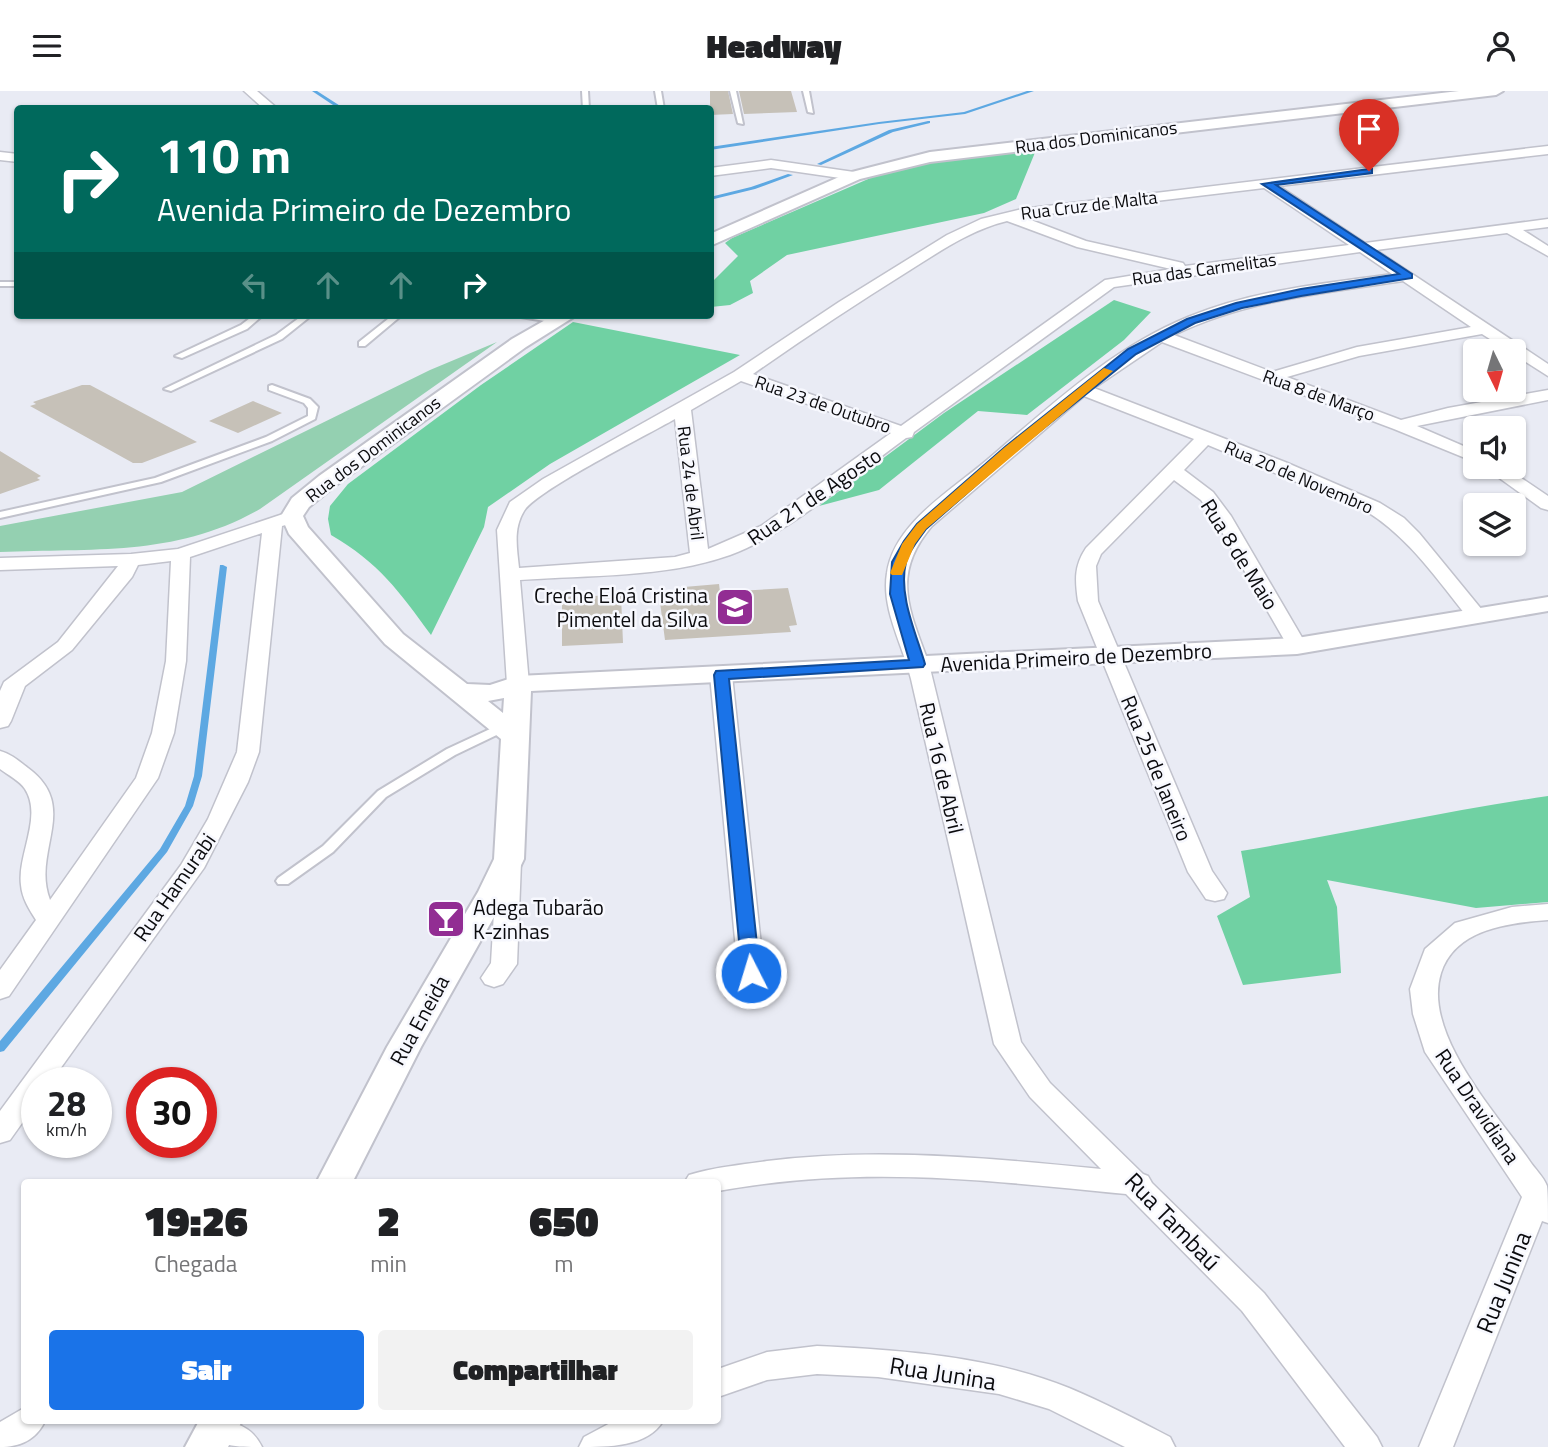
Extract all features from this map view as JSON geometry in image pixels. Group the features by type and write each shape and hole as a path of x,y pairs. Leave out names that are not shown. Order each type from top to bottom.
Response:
{"street":[{"path":"250,91 267,105"},
{"name":"Rua dos Dominicanos","path":"714,239 854,176 949,155 1496,91"},
{"name":"Rua Cruz de Malta","path":"682,408 740,375 844,305 952,239 986,222 1007,216 1548,150"},
{"path":"714,170 771,163 854,176"},
{"path":"1267,184 1365,247 1548,372"},
{"path":"1007,216 1082,244 1189,270"},
{"name":"Rua das Carmelitas","path":"906,433 1110,283 1189,270 1548,223"},
{"path":"1509,228 1548,252"},
{"name":"Rua 16 de Abril","path":"995,992 918,664 897,594 899,562 908,544 922,527 1132,351 1191,321 1240,305 1301,292 1408,276"},
{"name":"Rua dos Dominicanos","path":"283,520 314,490 508,351 561,319"},
{"path":"1271,377 1357,352 1486,330"},
{"name":"Rua 8 de Março","path":"1161,336 1400,425 1463,452"},
{"name":"Rua 23 de Outubro","path":"740,375 906,433"},
{"name":"Rua 20 de Novembro","path":"1084,390 1334,489 1397,522 1477,617"},
{"path":"1400,425 1448,413 1548,395"},
{"path":"494,978 504,964 509,859 509,731 518,684 506,530 517,506 549,483 682,408"},
{"name":"Rua 24 de Abril","path":"682,408 700,558"},
{"name":"Rua 21 de Agosto","path":"510,575 646,567 700,558 739,545 768,530 906,433"},
{"name":"Rua 25 de Janeiro","path":"1205,438 1104,538 1086,566 1085,582 1088,601 1200,872 1215,893"},
{"name":"Rua 8 de Maio","path":"1174,471 1207,496 1224,520 1297,646"},
{"path":"1511,479 1548,504"},
{"path":"0,564 131,560 181,554 283,520 298,529 372,617 394,639 509,731"},
{"name":"Rua Hamurabi","path":"0,1132 12,1098 192,868 220,819 248,752 251,701 283,520"},
{"path":"0,989 147,778 163,733 176,661 181,554"},
{"path":"0,721 7,686 45,663 65,646 125,573 131,560"},
{"name":"Avenida Primeiro de Dezembro","path":"459,692 492,693 518,684 1297,646 1548,604"},
{"path":"722,675 751,973 734,991"},
{"path":"0,758 40,793 40,832 32,881 47,918"},
{"name":"Rua Eneida","path":"336,1179 404,1047 494,892 509,859"},
{"name":"Rua Dravidiana","path":"1543,1203 1439,1052 1426,1014 1423,989 1434,955 1464,929 1512,915 1548,912"},
{"name":"Rua Tambaú","path":"995,992 1008,1044 1040,1090 1138,1184 1253,1301 1365,1447"},
{"path":"721,1179 832,1165 909,1164 1138,1184"},
{"name":"Rua Junina","path":"1436,1447 1543,1203"},
{"name":"Rua Junina","path":"721,1382 766,1366 817,1360 878,1363 999,1380 1058,1398 1158,1447"},
{"path":"0,1441 24,1424"},
{"path":"596,1447 640,1424"}],"lane":[{"path":"733,91 741,123"},
{"path":"806,91 811,112"},
{"path":"179,356 244,327 254,319"},
{"path":"168,389 279,337 303,319"},
{"path":"362,344 393,319"},
{"path":"0,515 158,480 269,439 312,417 313,407 307,401 272,388"},
{"path":"283,881 328,849 382,794 451,752 509,731"}],"green space":[{"path":"1036,150 1016,199 984,213 787,255 750,281 753,293 730,305 714,307 714,280 738,256 725,243 732,238 882,173 924,164"},
{"path":"1114,300 1151,312 1124,340 1027,415 978,411 879,490 819,506 944,413"},
{"path":"573,322 740,355 550,464 488,507 484,527 431,635 375,567 331,535 328,519 330,506 348,484 481,385"},
{"path":"497,342 260,509 229,524 166,543 134,547 0,552 0,526 182,492 430,370"},
{"path":"1548,796 1548,902 1476,908 1327,880 1337,907 1341,973 1243,985 1217,916 1250,897 1241,851"}],"building":[{"path":"710,91 728,91 733,114 714,115 714,105 710,105"},
{"path":"739,91 791,91 797,112 744,114"},
{"path":"82,385 90,385 197,442 142,463 133,463 30,406 36,404 33,402"},
{"path":"253,401 282,413 238,433 209,421"},
{"path":"0,451 41,476 37,478 40,480 0,494"},
{"path":"719,584 720,592 788,588 797,625 789,626 791,632 665,640 659,595 685,594 684,587"},
{"path":"621,595 623,643 562,646 562,597"}],"waterway":[{"path":"314,91 337,105"},
{"path":"714,148 879,123 965,113 1032,91"},
{"path":"819,164 891,131 928,122"},
{"path":"714,198 790,175"},
{"path":"0,1048 164,850 189,806 198,776 223,567"}],"slow traffic":[{"path":"897,573 908,544 922,527 1010,450 1108,371"}],"place":[{"name":"Creche Eloá Cristina Pimentel da Silva","path":"735,607"},
{"name":"Adega Tubarão K-zinhas","path":"446,919"}],"route":[{"path":"751,973 722,675 918,664 897,594 899,562 908,544 922,527 1010,450 1132,351 1191,321 1240,305 1301,292 1408,276 1267,184 1369,171"}]}
